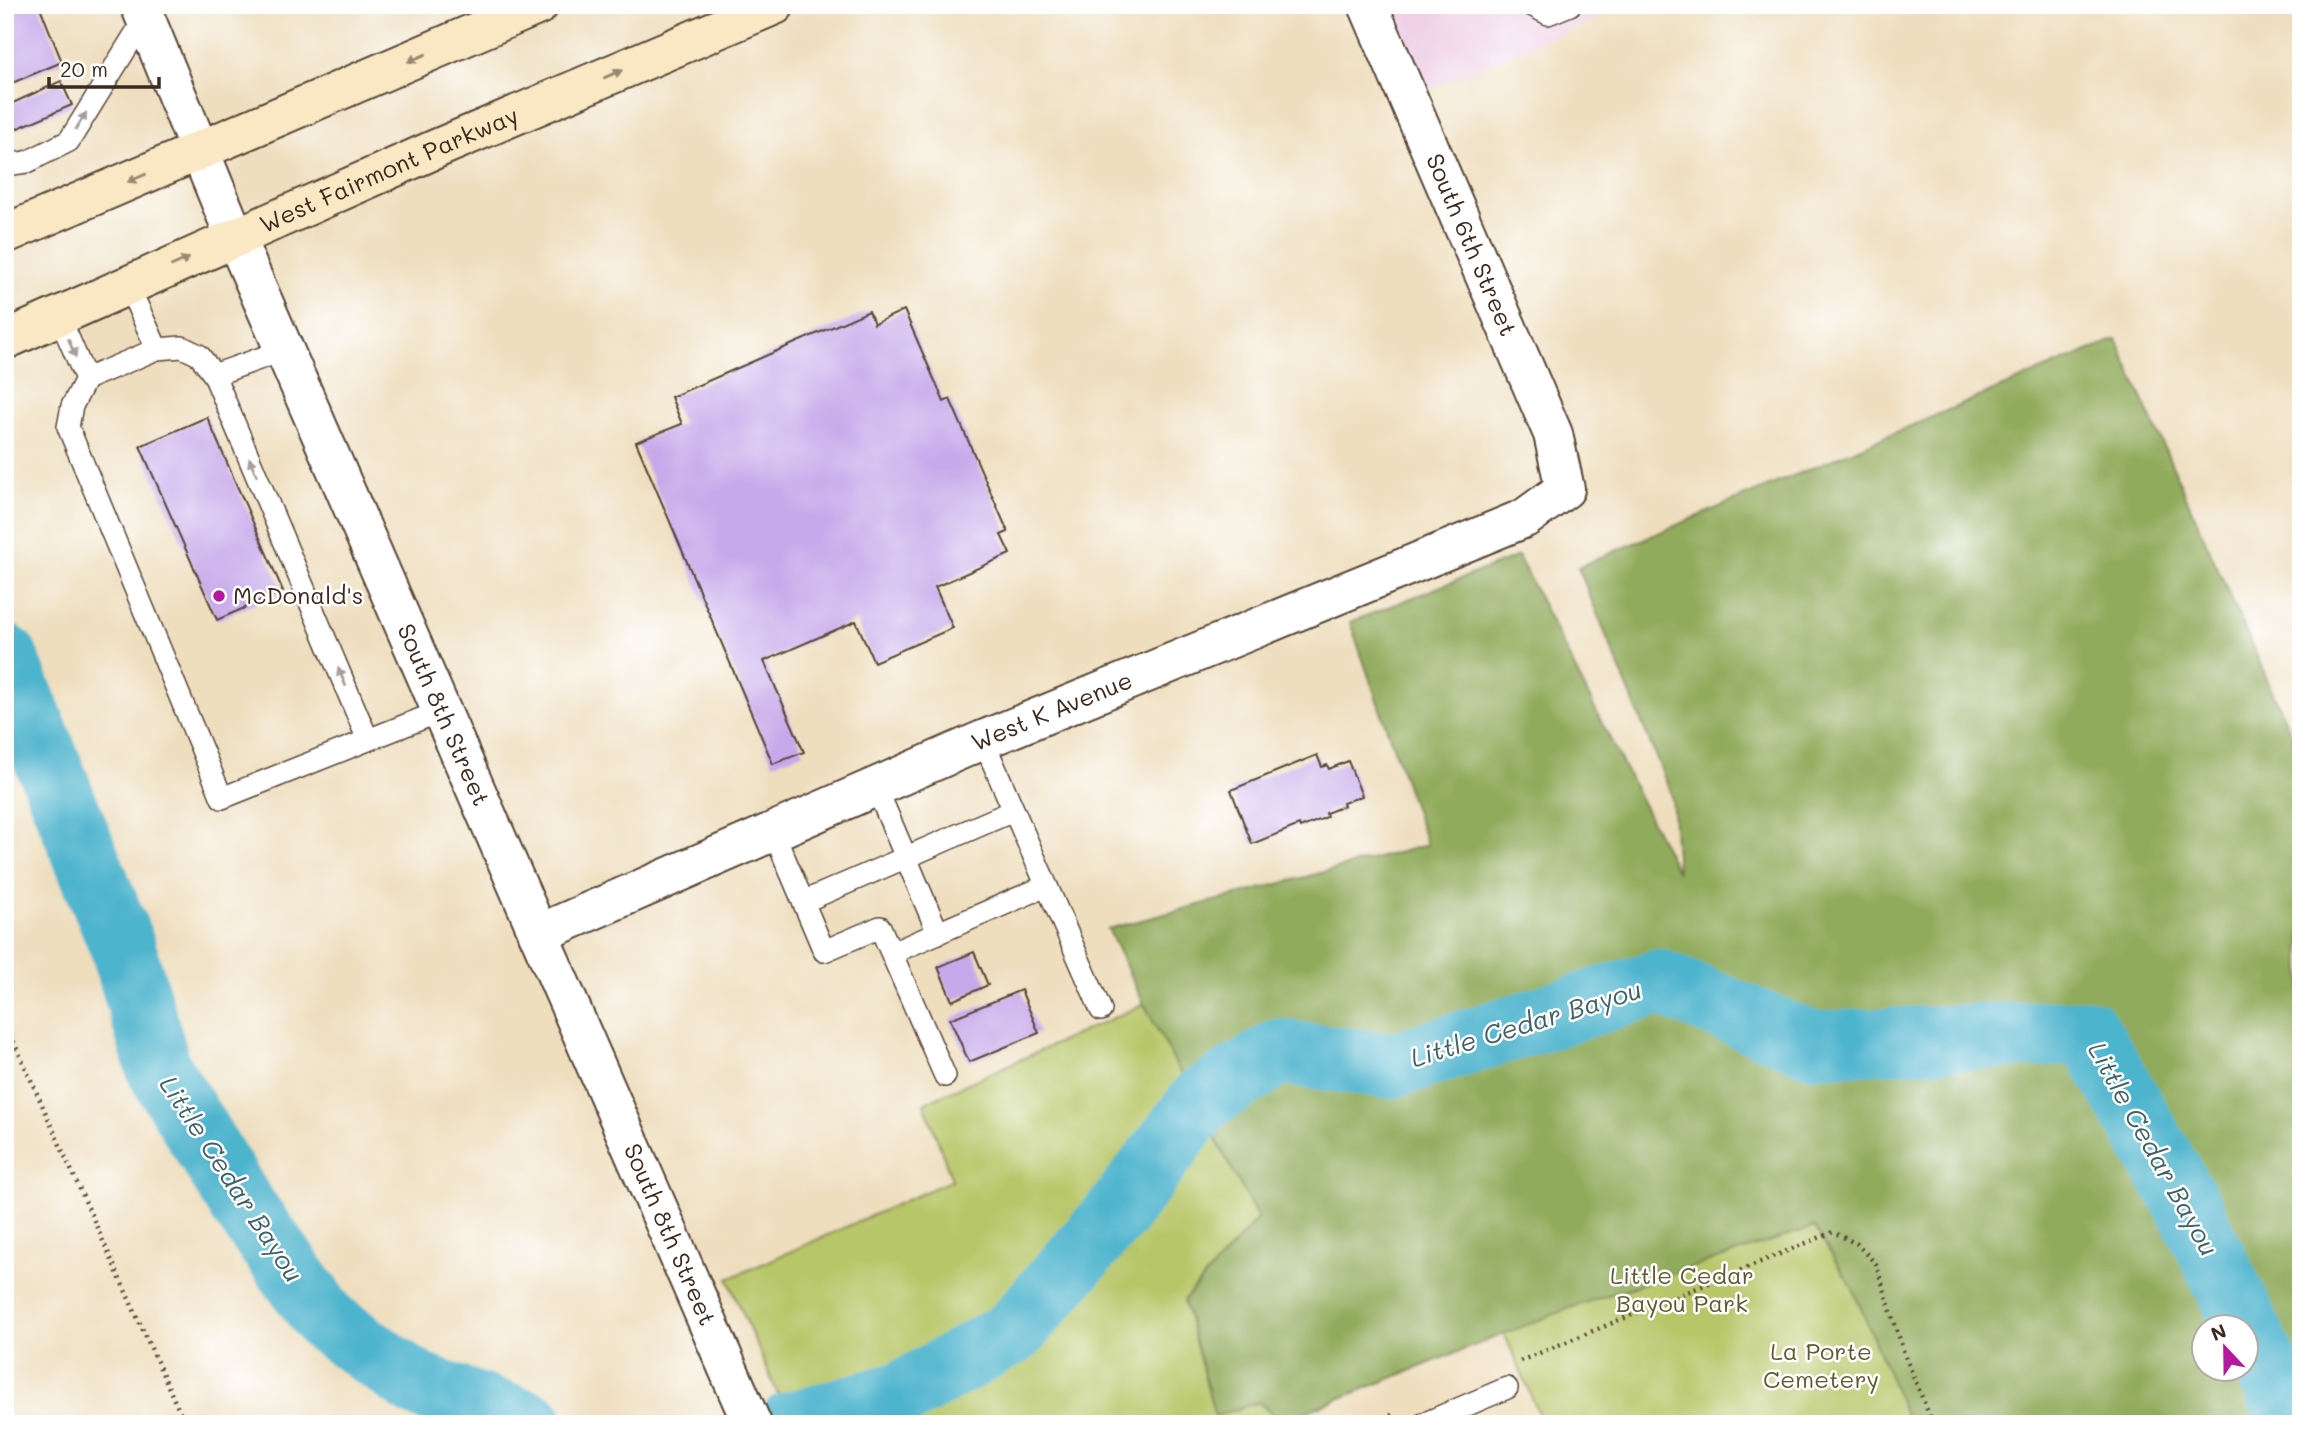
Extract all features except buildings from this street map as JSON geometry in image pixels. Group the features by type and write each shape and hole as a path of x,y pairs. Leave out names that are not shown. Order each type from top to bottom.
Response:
{"main road":[{"path":"5,234 200,151 493,14 539,5"},
{"name":"West Fairmont Parkway","path":"5,340 762,8"}],"street":[{"name":"South 6th Street","path":"1368,5 1553,434 1565,489"},
{"name":"South 8th Street","path":"142,12 235,237 752,1424"},
{"name":"West K Avenue","path":"538,934 983,740 1525,518 1565,489"}],"lane":[{"path":"1531,5 1548,14 1570,5"},
{"path":"5,165 27,162 69,141 142,12"},
{"path":"128,285 157,349"},
{"path":"59,316 86,379"},
{"path":"368,740 214,375 199,355 182,347 157,349 86,379 72,406 68,428 222,798 368,740 441,711"},
{"path":"214,375 284,349"},
{"path":"983,740 1101,1010"},
{"path":"876,787 938,933"},
{"path":"803,902 1013,811"},
{"path":"773,831 824,951 880,927 945,1076"},
{"path":"892,953 1046,886"},
{"path":"1423,1424 1507,1388"}],"path":[{"path":"5,1022 185,1424"},
{"path":"1511,1365 1833,1232 1857,1244 1876,1264 1905,1356 1933,1424"},
{"path":"1371,1424 1396,1413"}],"shaded area":[{"path":"1383,5 1628,5 1420,93"}],"green space":[{"path":"2116,339 2301,756 2301,1424 1909,1424 1853,1289 1814,1227 1575,1306 1280,1422 1259,1402 1215,1416 1184,1300 1258,1218 1144,1004 1108,929 1427,845 1350,622 1518,556 1677,872 1672,796 1578,567"},
{"path":"1144,1004 1258,1218 1184,1300 1215,1416 1259,1402 1282,1424 791,1424 728,1279 952,1180 924,1103"},
{"name":"Little Cedar Bayou Park","path":"1863,1141 1982,1424 1538,1424 1542,1421 1490,1301"}],"waterway":[{"name":"Little Cedar Bayou","path":"5,657 123,948 159,1069 242,1205 327,1322 417,1385 532,1424"},
{"name":"Little Cedar Bayou","path":"791,1424 902,1394 1013,1332 1117,1213 1202,1100 1279,1052 1391,1066 1659,982 1812,1044 2088,1032 2190,1209 2279,1393 2301,1402"}],"place":[{"name":"McDonald's","path":"219,596"}],"park label":[{"name":"La Porte Cemetery","path":"1821,1366"}]}
